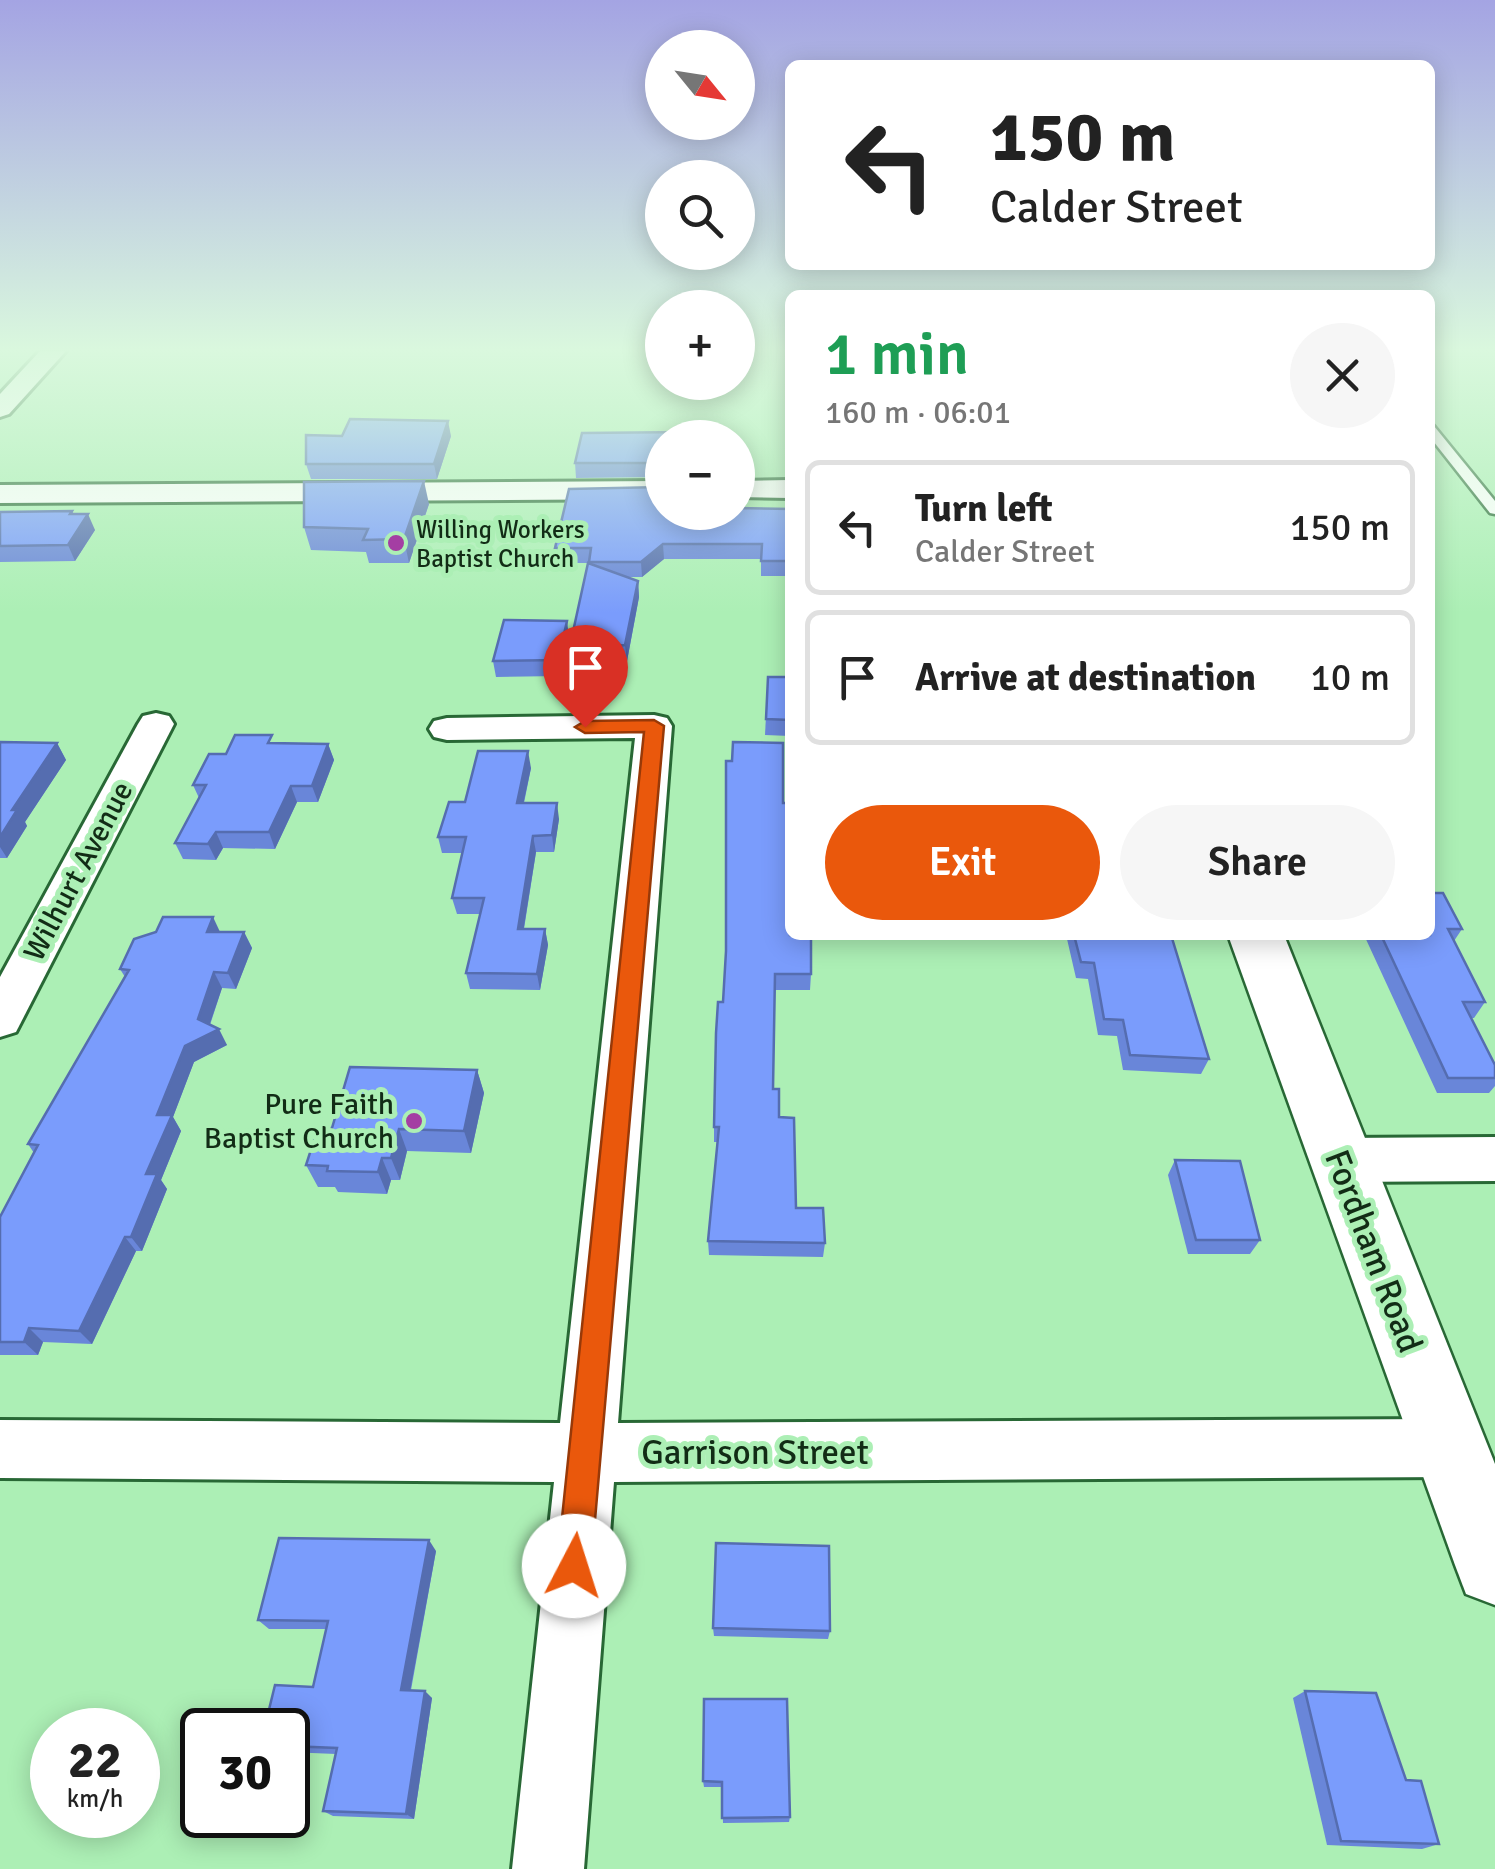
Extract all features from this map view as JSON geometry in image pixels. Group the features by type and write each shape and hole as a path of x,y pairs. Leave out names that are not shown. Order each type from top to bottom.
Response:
{"street":[{"path":"755,489 785,489"},
{"path":"0,494 645,490"},
{"name":"Wilhurt Avenue","path":"0,1019 156,724"},
{"path":"447,729 654,726 548,1869"},
{"name":"Fordham Road","path":"1258,940 1495,1565"},
{"path":"1339,1160 1495,1159"},
{"name":"Garrison Street","path":"0,1450 584,1453 1450,1448"}],"lane":[{"path":"1437,438 1495,510"}],"building":[{"path":"306,438 442,438 434,464 306,464"},
{"path":"581,438 645,438 645,463 575,463"},
{"path":"424,481 404,539 363,540 368,529 304,527 304,482"},
{"path":"645,487 645,530 755,530 755,508 785,509 785,561 761,561 762,544 663,544 641,562 589,562 591,548 555,548 569,489"},
{"path":"72,511 70,514 88,514 68,545 0,546 0,512"},
{"path":"588,563 638,581 625,645 569,650"},
{"path":"504,620 567,621 558,660 493,661"},
{"path":"768,677 785,677 785,720 766,719"},
{"path":"235,735 272,735 268,743 328,744 312,786 291,786 269,832 216,832 208,844 175,843 206,785 193,785 209,754 226,754"},
{"path":"0,742 57,743 12,810 17,810 0,837"},
{"path":"733,742 783,743 785,940 811,940 811,974 775,974 773,1089 779,1089 779,1117 794,1118 796,1208 823,1208 825,1243 708,1241 719,1127 714,1127 716,1033 718,1002 723,1002 726,951 726,761 732,761"},
{"path":"478,751 528,751 517,803 557,803 552,835 533,836 518,929 545,929 537,974 466,973 484,898 452,898 466,837 438,837 449,802 465,802"},
{"path":"1435,893 1443,893 1462,929 1448,929 1485,1002 1463,1002 1495,1065 1495,1078 1448,1078 1383,940 1435,940"},
{"path":"163,917 213,917 207,932 244,932 228,973 214,972 198,1019 219,1029 185,1046 157,1115 172,1115 146,1174 157,1174 131,1237 125,1237 79,1331 29,1328 24,1342 0,1342 0,1217 38,1145 28,1144 129,970 120,969 134,939 156,932"},
{"path":"1075,940 1173,940 1209,1059 1130,1055 1123,1020 1104,1019 1094,963 1081,962"},
{"path":"350,1067 477,1070 464,1131 399,1129 391,1158 382,1158 378,1172 327,1171 328,1166 306,1165 318,1128 332,1128"},
{"path":"1175,1160 1240,1161 1260,1240 1196,1240"},
{"path":"279,1538 429,1540 401,1690 425,1691 406,1814 323,1811 337,1748 310,1747 310,1708 269,1708 275,1685 313,1687 328,1621 258,1620"},
{"path":"716,1543 829,1546 830,1631 713,1628"},
{"path":"1305,1691 1376,1693 1406,1780 1421,1781 1439,1844 1341,1841"},
{"path":"704,1699 787,1699 790,1817 722,1818 722,1782 703,1781"}],"place":[{"name":"Willing Workers Baptist Church","path":"396,543"},
{"name":"Pure Faith Baptist Church","path":"414,1121"}],"route":[{"path":"574,1566 654,726 585,727"}]}
